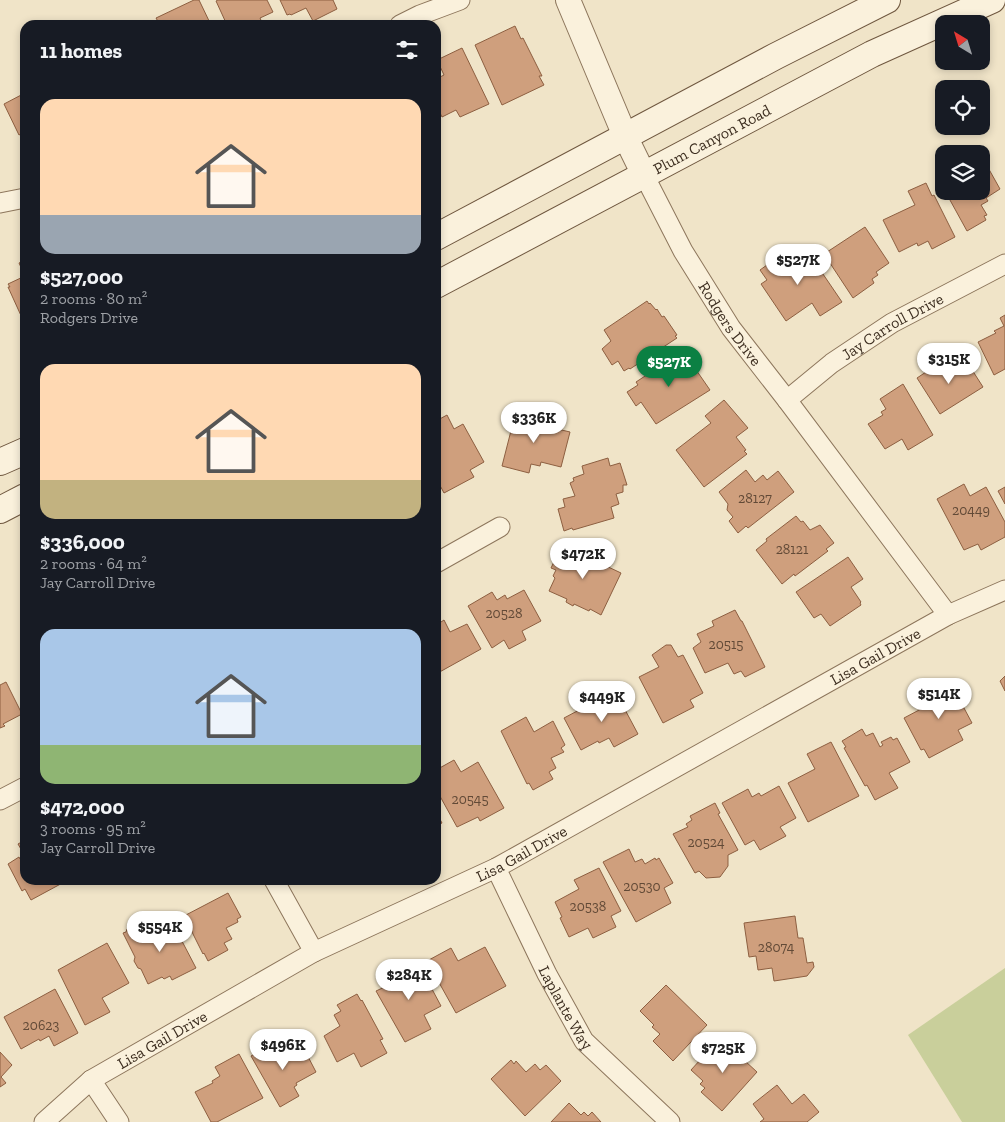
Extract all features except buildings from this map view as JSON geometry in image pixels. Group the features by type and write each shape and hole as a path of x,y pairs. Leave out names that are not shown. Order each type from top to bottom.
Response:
{"main road":[{"path":"441,233 776,56 887,0"},
{"name":"Plum Canyon Road","path":"441,282 872,54 992,0"},
{"path":"0,462 20,453"},
{"path":"0,510 20,500"}],"street":[{"path":"410,20 460,0"},
{"name":"Rodgers Drive","path":"568,0 626,136 683,251 731,328 948,615"},
{"path":"0,203 20,199"},
{"name":"Jay Carroll Drive","path":"787,400 832,363 892,323 1005,264"},
{"path":"441,560 500,528"},
{"name":"Lisa Gail Drive","path":"44,1122 91,1080 314,952 496,868 948,615 1005,590"},
{"path":"0,800 20,790"},
{"name":"Laplante Way","path":"496,868 547,974 584,1041 670,1122"},
{"path":"277,885 314,952"},
{"path":"91,1080 119,1122"}],"green space":[{"path":"1005,968 1005,1122 962,1122 908,1035"}]}
